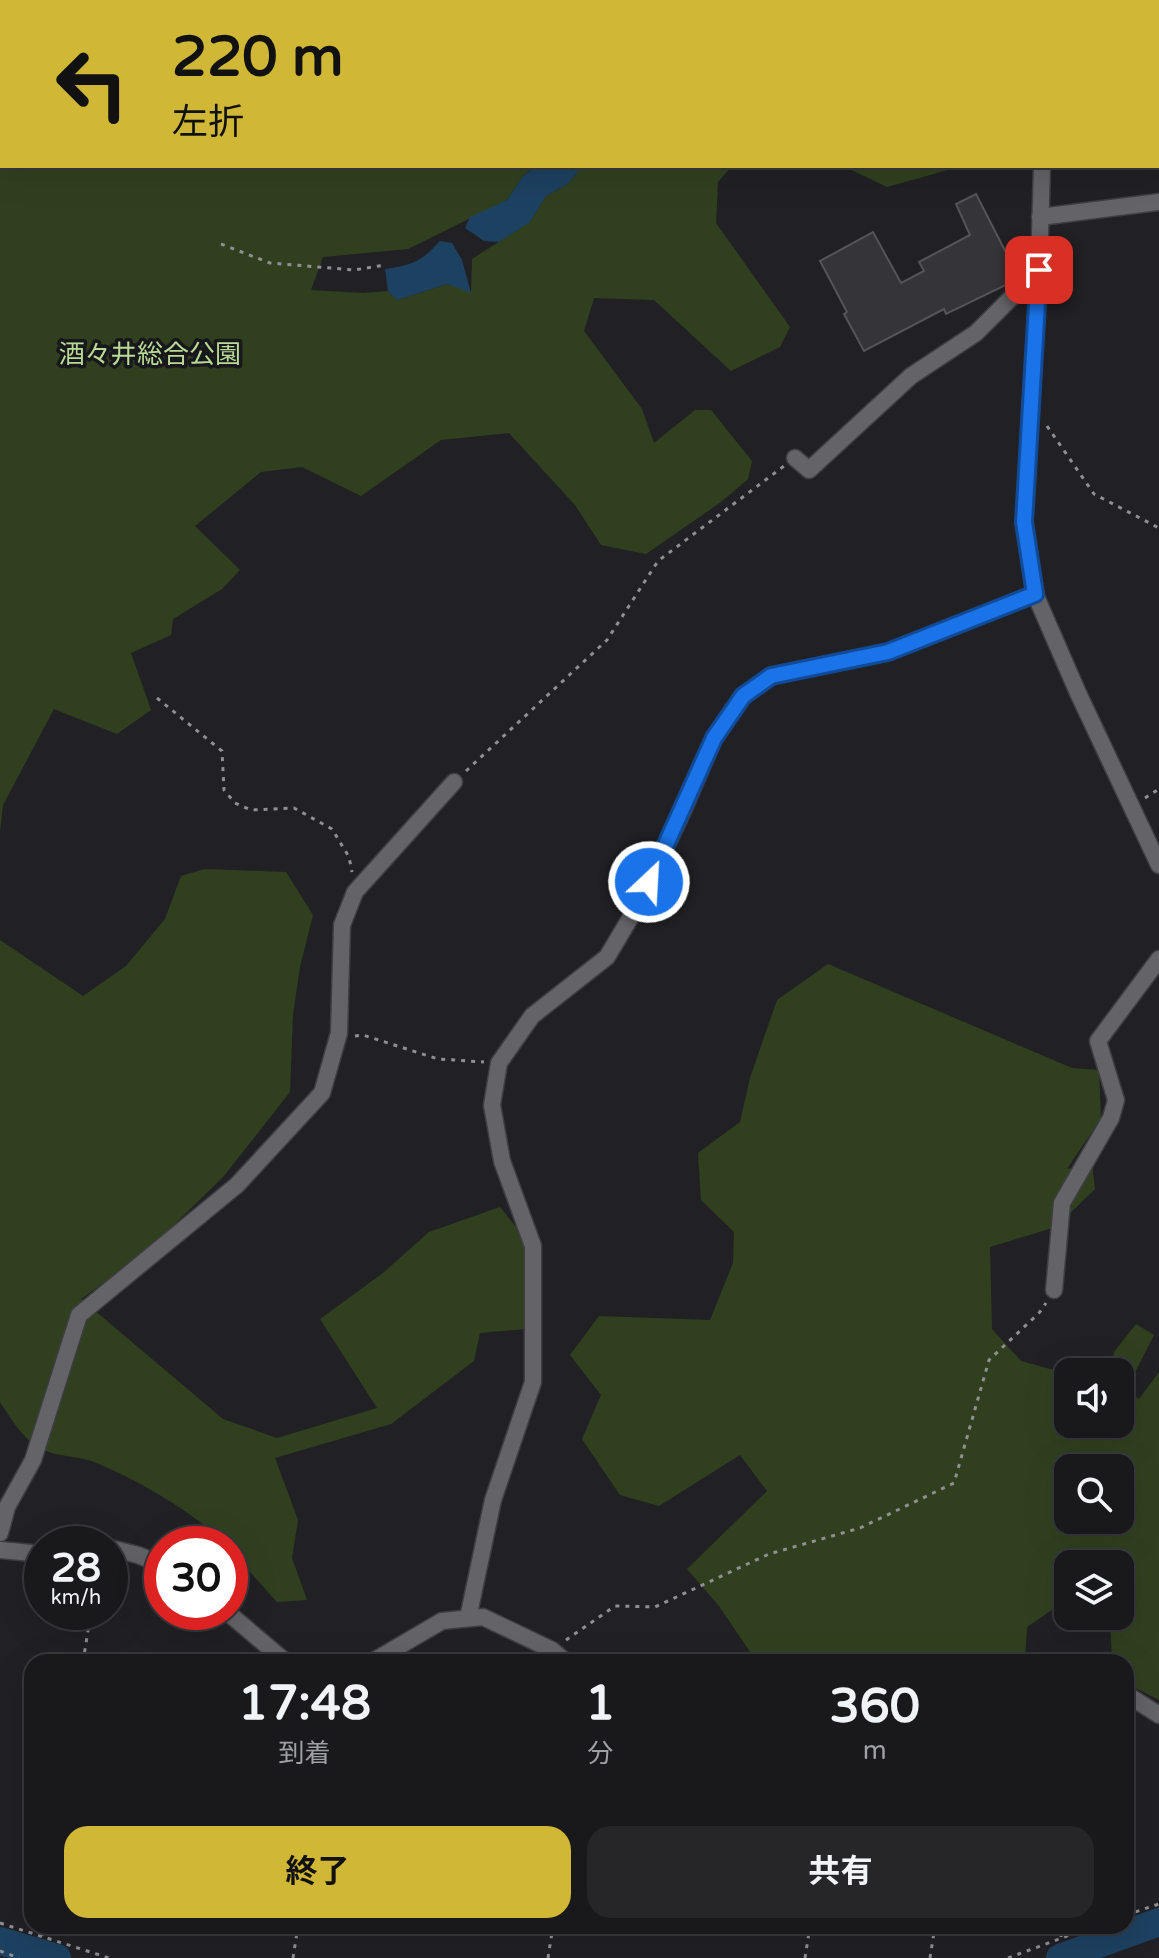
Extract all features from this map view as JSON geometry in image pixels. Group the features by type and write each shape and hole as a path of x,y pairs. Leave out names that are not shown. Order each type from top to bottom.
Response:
{"street":[{"path":"1042,168 1024,522 1035,594 1159,865"},
{"path":"1040,217 1159,202"},
{"path":"795,458 809,470 911,376 976,333 1039,270"},
{"path":"468,1618 493,1500 533,1382 533,1246 502,1161 492,1105 499,1063 532,1016 607,957 638,905 714,738 743,696 771,676 888,652 1035,594"},
{"path":"0,1533 7,1507 33,1460 79,1315 237,1185 322,1093 337,1040 342,925 355,892 454,782"},
{"path":"1054,1290 1062,1203 1111,1118 1116,1100 1098,1041 1159,959"},
{"path":"0,1550 24,1552"},
{"path":"386,1654 442,1621 483,1617 557,1654"},
{"path":"248,1630 277,1654"},
{"path":"1134,1699 1159,1715"}],"path":[{"path":"221,244 270,263 354,270 385,265"},
{"path":"1031,404 1094,494 1159,528"},
{"path":"454,782 607,640 658,561 795,458"},
{"path":"157,698 222,751 224,790 235,803 251,810 294,808 332,829 349,857 355,892"},
{"path":"337,1040 363,1035 438,1059 499,1063"},
{"path":"552,1650 615,1606 655,1607 769,1554 860,1528 954,1483 989,1360 1039,1313 1054,1290"},
{"path":"84,1654 88,1630"},
{"path":"1134,1912 1159,1904"},
{"path":"0,1923 24,1930"},
{"path":"36,1934 109,1958"},
{"path":"293,1958 297,1934"},
{"path":"548,1958 552,1934"},
{"path":"805,1958 809,1934"},
{"path":"930,1958 934,1934"},
{"path":"1008,1958 1070,1934"},
{"path":"0,1951 19,1958"}],"green space":[{"name":"酒々井総合公園","path":"0,168 534,168 523,176 507,200 408,249 323,257 311,290 388,291 397,300 447,284 471,292 472,259 530,222 546,196 569,183 580,168 730,168 718,182 716,223 790,327 780,347 731,371 654,300 594,298 584,331 642,409 654,443 695,410 711,410 752,461 748,479 721,502 646,554 601,545 575,505 509,433 441,440 361,496 302,467 261,472 195,526 240,570 222,589 173,619 171,635 131,653 151,710 117,734 54,709 3,805 0,832"},
{"path":"847,168 955,168 887,187"},
{"path":"205,869 286,872 313,915 300,967 293,1014 290,1092 223,1177 144,1254 81,1299 223,1419 277,1438 377,1408 320,1319 383,1273 429,1232 500,1207 528,1242 530,1280 525,1297 525,1329 480,1333 474,1361 391,1424 275,1458 298,1520 292,1558 307,1600 277,1602 248,1570 248,1526 205,1526 164,1497 109,1469 38,1447 20,1430 0,1402 0,940 83,996 126,966 165,919 181,876"},
{"path":"828,964 1072,1068 1099,1070 1101,1118 1067,1169 1092,1164 1095,1189 1056,1227 990,1247 992,1329 1021,1361 1054,1370 1054,1438 1134,1438 1134,1396 1139,1399 1159,1372 1159,1700 1134,1687 1134,1654 1112,1654 1111,1630 1134,1630 1134,1550 1054,1550 1054,1608 1027,1627 1025,1654 752,1654 719,1606 687,1569 767,1491 740,1455 659,1506 620,1495 582,1439 601,1395 570,1355 599,1316 710,1320 733,1263 734,1232 701,1200 698,1153 740,1122 750,1078 777,1000"},
{"path":"1136,1324 1154,1335 1134,1374 1134,1358 1113,1358 1114,1352"}],"water":[{"path":"535,168 580,168 569,183 546,196 530,222 499,242 484,241 465,228 470,217 507,200 523,176"},
{"path":"440,241 452,243 462,260 471,293 447,284 397,300 388,291 385,269 416,261"}],"building":[{"path":"976,194 1018,276 1010,283 946,314 944,309 864,351 820,261 873,232 901,283 924,271 919,262 970,235 956,204"}],"waterway":[{"path":"1134,1931 1159,1922"},
{"path":"1060,1958 1126,1934"},
{"path":"0,1941 57,1958"}],"route":[{"path":"649,882 714,738 743,696 771,676 888,652 1035,594 1024,522 1039,270"}]}
